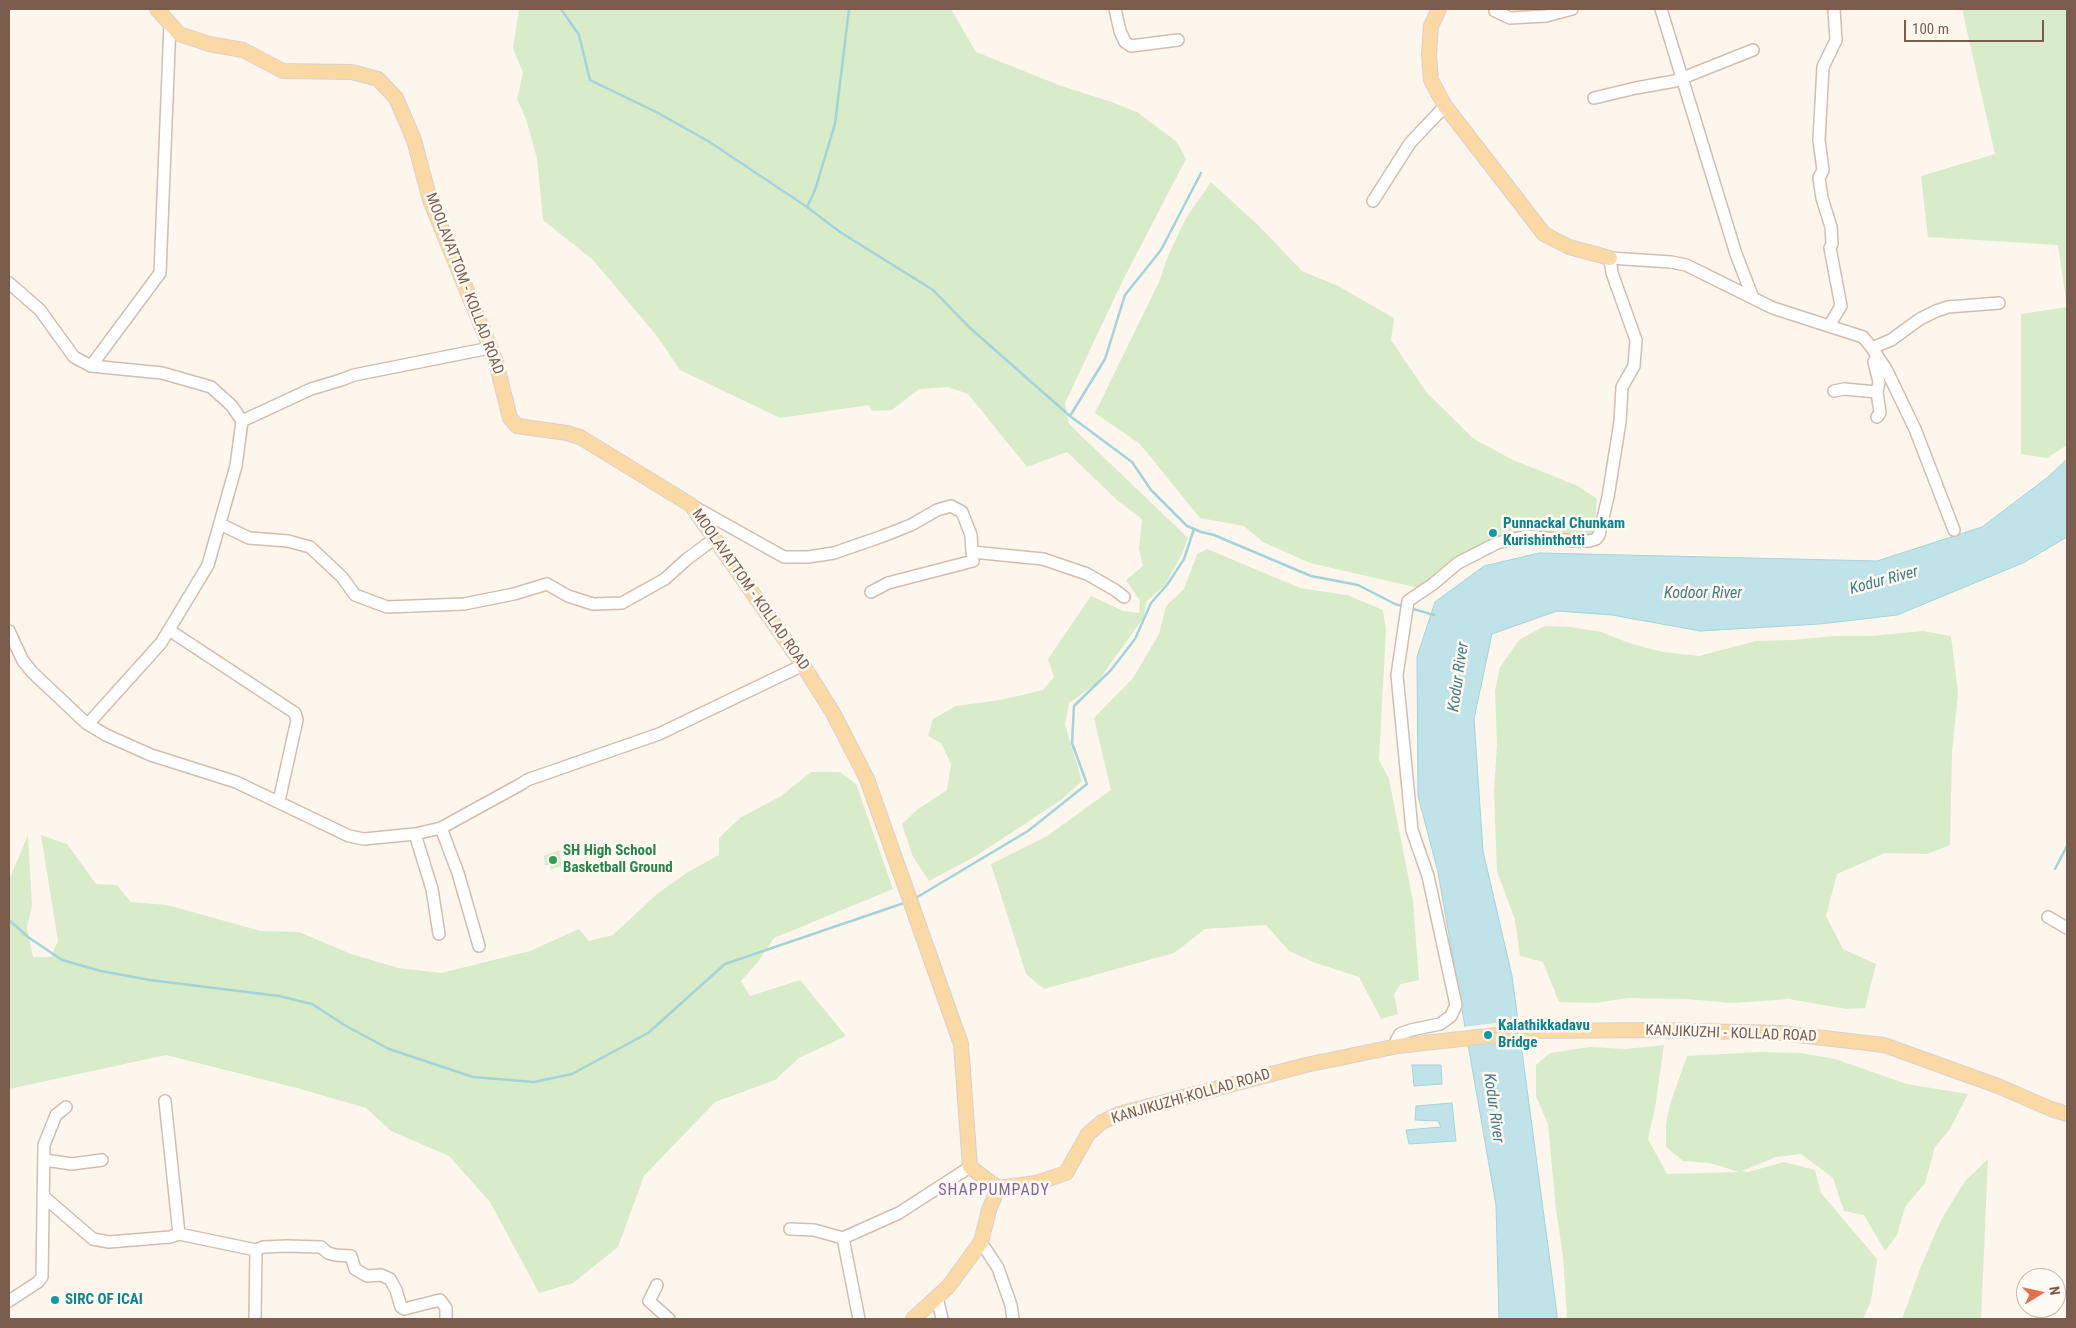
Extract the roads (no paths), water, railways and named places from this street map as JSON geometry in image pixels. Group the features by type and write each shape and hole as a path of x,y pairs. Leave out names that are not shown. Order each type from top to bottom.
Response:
{"main road":[{"name":"MOOLAVATTOM - KOLLAD ROAD","path":"157,9 179,34 209,44 242,50 283,71 352,72 378,79 396,98 414,140 430,200 496,362 510,418 516,426 567,433 580,437 690,505 803,665 833,713 866,779 961,1044 970,1167"},
{"path":"1439,9 1431,26 1429,55 1431,80 1445,106 1544,234 1569,248 1610,258"},
{"name":"KANJIKUZHI - KOLLAD ROAD","path":"1451,1041 1532,1031 1653,1030 1781,1033 1884,1045 1998,1086 2067,1114"},
{"name":"KANJIKUZHI-KOLLAD ROAD","path":"998,1188 1036,1183 1066,1173 1088,1134 1102,1122 1119,1114 1306,1065 1398,1046 1451,1041"},
{"path":"913,1319 948,1287 981,1242 989,1210 998,1188 970,1167"}],"street":[{"path":"1114,9 1120,31 1125,42 1130,46 1178,40"},
{"path":"1496,9 1495,11 1510,18 1546,16 1572,9"},
{"path":"1661,9 1736,254 1753,298"},
{"path":"1828,326 1841,306 1830,248 1832,244 1831,227 1822,198 1819,178 1822,170 1819,140 1823,67 1836,40 1834,9"},
{"path":"91,366 160,273 170,24"},
{"path":"1594,98 1675,81 1753,50"},
{"path":"1373,201 1410,143 1445,106"},
{"path":"1398,1046 1396,1041 1400,1034 1440,1024 1451,1016 1456,1005 1428,876 1412,830 1397,675 1408,601 1433,584 1458,563 1497,543 1527,536 1589,541 1596,539 1600,535 1616,450 1622,387 1634,366 1636,340 1612,273 1610,258 1671,262 1686,265 1773,308 1863,337 1875,352 1915,428 1954,530"},
{"path":"9,283 40,310 74,357 91,366 162,373 211,387 232,406 242,421 236,466 208,566 161,643 88,724"},
{"path":"1878,417 1880,413 1877,392 1879,382 1874,362 1875,352 1920,319 1936,311 1948,307 1999,303"},
{"path":"242,421 310,389 354,375 490,348"},
{"path":"1834,391 1844,389 1877,392"},
{"path":"690,505 784,557 808,558 834,553 883,536 911,525 937,510 951,506 962,512 971,535 973,562 888,583 871,592"},
{"path":"220,524 249,538 288,541 310,547 342,577 355,594 387,607 464,604 514,594 547,584 568,596 593,604 622,603 666,579 687,559 714,539"},
{"path":"972,552 1043,559 1087,574 1124,597"},
{"path":"169,630 295,713 297,720 279,801"},
{"path":"9,631 23,661 33,673 65,705 88,724 124,744 151,755 236,782 357,838 415,834 441,828 527,780 659,734 803,665"},
{"path":"441,828 458,872 479,946"},
{"path":"415,834 432,889 439,934"},
{"path":"2048,917 2067,928"},
{"path":"165,1101 179,1234"},
{"path":"9,1301 38,1282 42,1277 44,1145 56,1115 66,1108"},
{"path":"44,1160 72,1164 102,1160"},
{"path":"790,1229 814,1230 843,1238 899,1213 970,1167"},
{"path":"43,1196 93,1239 109,1242 170,1237 179,1234 256,1250 310,1246 321,1247 328,1253 335,1255 351,1256 355,1269 366,1276 381,1275 390,1279 396,1290 401,1307 404,1309 440,1300 446,1308 446,1319"},
{"path":"843,1238 859,1319"},
{"path":"981,1242 998,1268 1011,1305 1013,1319"},
{"path":"255,1319 256,1250"},
{"path":"657,1285 649,1301 669,1319"},
{"path":"937,1297 942,1319"}],"water":[{"name":"Kodoor River","path":"2067,459 2067,537 2023,563 1897,615 1820,624 1700,631 1612,615 1557,611 1492,634 1474,719 1483,851 1512,976 1557,1314 1557,1319 1499,1319 1496,1205 1438,872 1418,796 1417,657 1435,602 1484,566 1539,553 1877,561 1982,527 2048,477"},
{"path":"1412,1065 1441,1065 1442,1084 1414,1086"},
{"path":"1452,1103 1456,1141 1409,1144 1406,1130 1441,1127 1438,1121 1415,1120 1416,1106"}],"waterway":[{"path":"561,9 579,35 590,80 658,113 708,141 807,207 840,232 933,290 969,327 1070,416 1132,462 1151,490 1187,526 1214,535 1311,576 1358,585 1395,604 1405,607"},
{"path":"807,207 815,190 835,124 849,9"},
{"path":"1070,416 1105,359 1125,295 1161,250 1201,173"},
{"path":"914,899 1028,831 1087,784 1072,743 1074,706 1111,670 1135,639 1151,603 1167,585 1184,559 1194,529"},
{"path":"1410,608 1434,615"},
{"path":"2055,869 2067,846"},
{"path":"9,920 28,937 62,960 101,971 150,980 279,996 312,1004 346,1026 389,1049 473,1077 534,1082 572,1074 648,1033 725,964 907,902"}],"place":[{"name":"Punnackal Chunkam Kurishinthotti","path":"1493,533"},
{"name":"SH High School Basketball Ground","path":"553,860"},
{"name":"Kalathikkadavu Bridge","path":"1488,1035"},
{"name":"SIRC OF ICAI","path":"55,1300"}],"district":[{"name":"SHAPPUMPADY","path":"994,1191"}],"water label":[{"name":"Kodur River","path":"1884,581"},
{"name":"Kodur River","path":"1459,677"},
{"name":"Kodur River","path":"1493,1108"}]}
